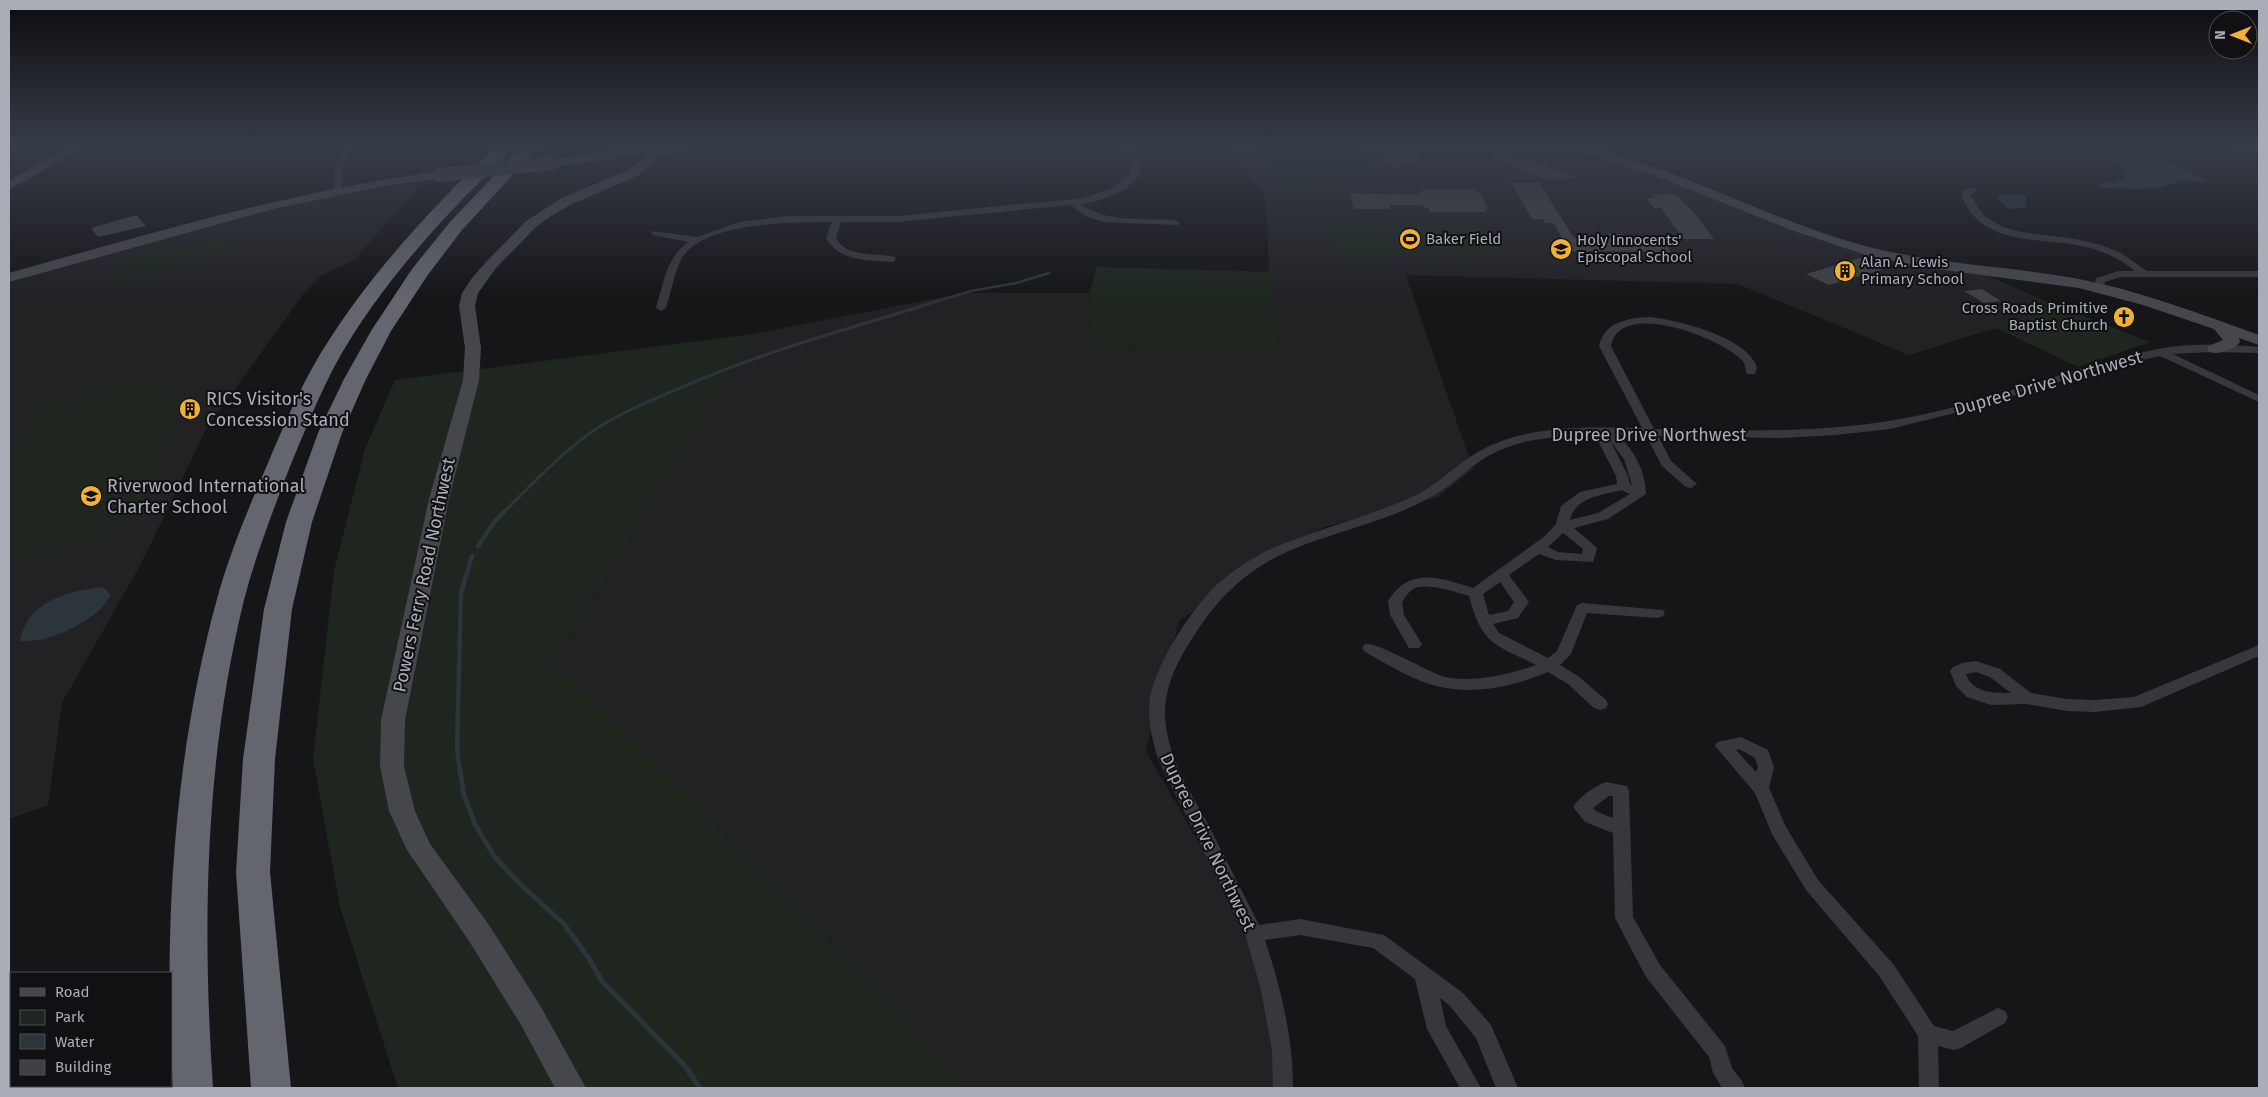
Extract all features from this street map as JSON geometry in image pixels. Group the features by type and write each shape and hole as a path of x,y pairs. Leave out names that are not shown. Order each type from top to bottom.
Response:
{"highway":[{"path":"193,1088 190,1051 190,923 195,820 206,713 226,617 247,546 301,410 340,338 425,227 455,196"},
{"path":"271,1088 253,872 258,759 278,609 299,522 330,433 355,379 381,331 419,273 456,226 492,196"}],"street":[{"path":"9,278 242,213 312,196"},
{"name":"Powers Ferry Road Northwest","path":"571,1088 531,1016 484,942 420,850 402,811 392,766 393,720 439,499 471,380 473,348 467,306 470,293 481,276 531,224 567,201 578,196"},
{"path":"661,308 676,260 685,248 697,240 723,229 757,222 787,219 897,219 1006,207 1074,204 1099,196"},
{"path":"1715,196 1780,223 1838,243 1924,263 2099,288 2154,303 2259,340"},
{"path":"1966,196 1980,217 1992,225 2023,236 2066,240 2098,247 2122,257 2146,274"},
{"path":"1074,204 1088,214 1104,219 1175,223"},
{"path":"838,220 831,238 837,247 858,255 892,258"},
{"path":"655,232 697,240"},
{"path":"2099,288 2100,280 2109,276 2146,274 2259,274"},
{"path":"1691,484 1666,463 1605,346 1607,336 1616,328 1630,323 1650,321 1690,327 1710,335 1742,355 1750,363 1751,372"},
{"path":"2215,349 2232,342 2230,336 2218,325"},
{"name":"Dupree Drive Northwest","path":"1283,1088 1282,1051 1271,990 1254,934 1166,759 1158,737 1156,715 1158,689 1168,666 1207,605 1225,584 1257,561 1278,550 1420,497 1447,482 1479,456 1492,449 1533,437 1606,432 1814,433 1888,425 1933,416 2097,367 2160,352 2215,349 2259,350"},
{"path":"2160,352 2259,399"},
{"path":"1624,486 1622,476 1602,439 1606,432 1620,442 1635,466 1639,480 1639,494"},
{"path":"1475,593 1550,539 1562,525 1566,509 1585,495 1624,486 1639,494"},
{"path":"1562,525 1582,524 1608,515 1639,494"},
{"path":"1537,548 1556,556 1588,559 1590,548 1562,525"},
{"path":"1483,621 1514,615 1522,602 1501,574"},
{"path":"1414,644 1397,615 1395,601 1407,587 1418,583 1447,585 1475,593"},
{"path":"1475,593 1483,621 1494,637 1574,680 1600,704"},
{"path":"1370,648 1412,671 1446,683 1490,683 1514,679 1549,665 1563,654 1582,608 1658,613"},
{"path":"2026,698 2067,705 2095,706 2135,703 2259,650"},
{"path":"1761,788 1778,829 1812,886 1887,971 1928,1034 1929,1088"},
{"path":"1621,829 1591,818 1582,807 1606,789 1620,791 1624,918 1653,971 1718,1053 1723,1073 1735,1088"},
{"path":"1254,934 1300,927 1377,941 1456,999 1484,1032 1508,1088"},
{"path":"1424,974 1437,1028 1471,1088"},
{"path":"1928,1034 1954,1042 1998,1017"}],"shaded area":[{"name":"Riverwood International Charter School","path":"324,196 411,196 353,261 322,275 304,293 205,431 142,562 62,703 48,805 9,819 9,282"},
{"path":"1265,196 1715,196 1747,208 1816,239 1894,258 1974,270 2053,304 1996,328 1909,355 1738,284 1406,275 1473,469 1438,497 1324,527 1271,559 1179,621 1146,751 1251,934 1289,1088 972,1088 556,660 753,334 963,293 1089,293 1093,347 1280,350 1269,273"}],"green space":[{"name":"Baker Field","path":"1329,220 1481,222 1496,257 1337,256"},
{"path":"226,237 227,252 168,264 164,269 107,279 110,262 114,260 167,250 168,261 169,246"},
{"path":"1097,267 1269,272 1280,350 1093,347 1089,293"},
{"path":"2053,304 2150,342 2078,367 1996,328"},
{"path":"753,334 556,660 972,1088 398,1088 340,907 313,759 334,571 365,449 395,380"},
{"path":"149,381 171,385 180,394 182,402 142,506 132,517 118,526 81,543 41,553 9,555 9,472 43,403 57,401 54,408 92,391"}],"water":[{"path":"1999,196 2026,196 2026,207 2008,209 1997,198"},
{"path":"103,587 111,595 100,609 88,619 60,634 40,640 20,641 24,627 40,607 63,595"}],"building":[{"path":"1351,196 1482,196 1488,209 1485,209 1486,212 1430,212 1429,208 1424,208 1423,205 1389,205 1390,209 1354,209"},
{"path":"1519,196 1547,196 1574,238 1611,238 1608,233 1622,234 1625,239 1662,240 1671,252 1569,251 1554,223 1545,223 1543,219 1532,219"},
{"path":"1653,196 1677,196 1695,214 1714,239 1683,239 1661,208 1654,208 1646,198 1655,198"},
{"path":"136,215 146,226 98,237 91,228"},
{"name":"Alan A. Lewis Primary School","path":"1860,258 1884,269 1829,285 1806,274"},
{"path":"1982,289 2001,301 1984,303 1964,291"}],"waterway":[{"path":"915,308 971,291 1016,283 1049,273"},
{"path":"503,513 583,438 628,411 743,363 919,307"},
{"path":"478,546 495,521 503,513"},
{"path":"460,772 457,748 461,593 472,556"},
{"path":"460,770 464,796 476,826 494,856 520,884 564,924 588,957 602,981 685,1066 700,1088"}],"place":[{"name":"Baker Field","path":"1410,239"},
{"name":"Holy Innocents' Episcopal School","path":"1561,249"},
{"name":"Alan A. Lewis Primary School","path":"1845,271"},
{"name":"Cross Roads Primitive Baptist Church","path":"2124,317"},
{"name":"RICS Visitor's Concession Stand","path":"190,409"},
{"name":"Riverwood International Charter School","path":"91,496"}]}
